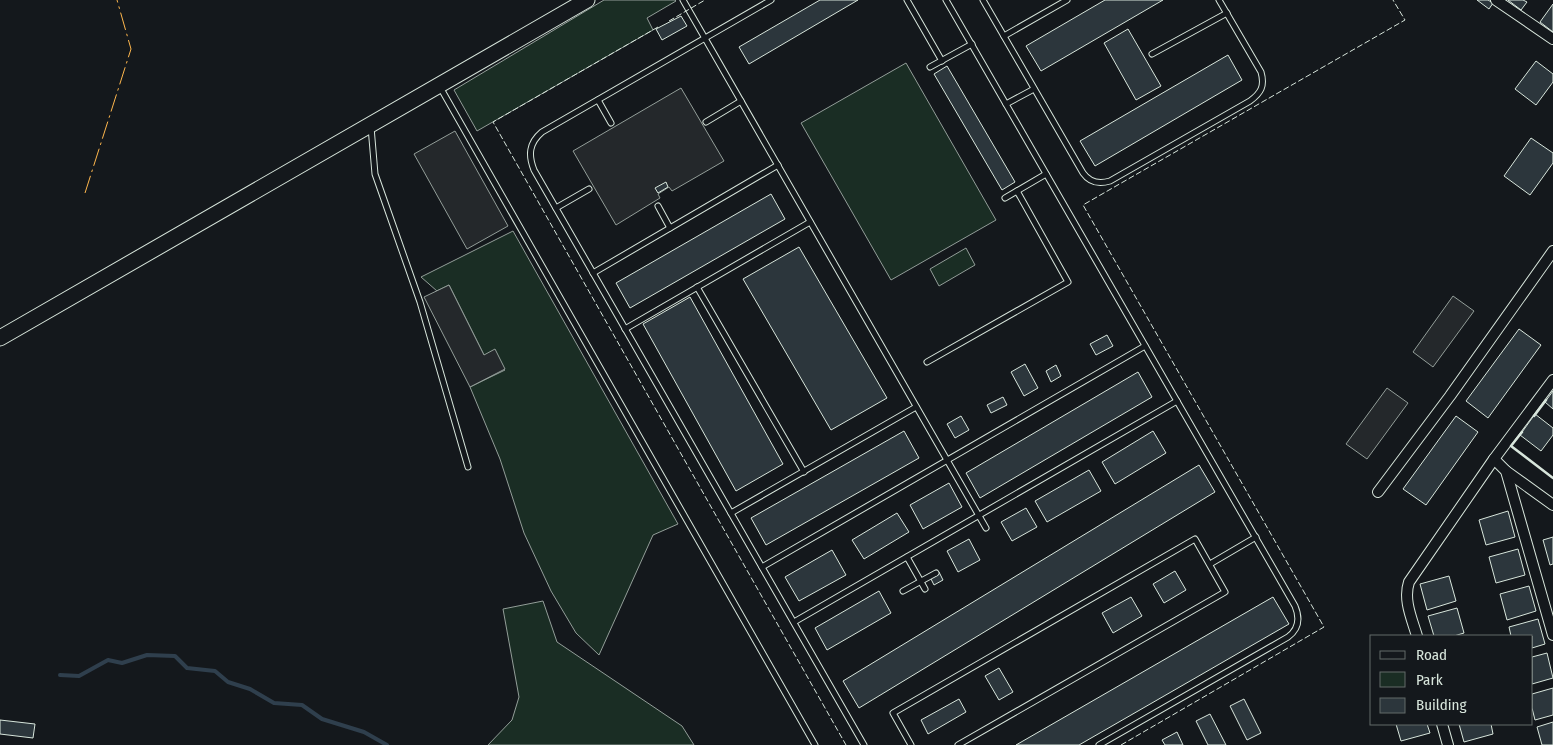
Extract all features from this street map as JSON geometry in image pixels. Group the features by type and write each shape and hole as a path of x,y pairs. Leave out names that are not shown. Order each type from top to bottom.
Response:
{"main road":[{"path":"0,338 587,0"}],"street":[{"path":"1496,0 1553,39"},
{"path":"1378,492 1450,396 1553,251"},
{"path":"1417,635 1407,599 1406,591 1409,582 1494,459 1553,380"},
{"path":"1494,459 1506,471 1553,505"},
{"path":"1506,471 1553,635"},
{"path":"1442,725 1448,745"}],"lane":[{"path":"683,0 986,528"},
{"path":"771,0 542,132 531,145 530,155 532,165 556,208 864,745"},
{"path":"907,0 942,61"},
{"path":"946,0 1256,537 1297,610 1299,619 1294,631 1279,642 1099,745"},
{"path":"983,0 1085,176 1095,182 1103,183 1110,181 1258,95 1263,86 1261,72 1219,0"},
{"path":"1004,36 1067,0"},
{"path":"1152,54 1226,13"},
{"path":"930,67 972,44"},
{"path":"439,84 815,745"},
{"path":"1006,104 1034,89"},
{"path":"598,100 611,123"},
{"path":"706,122 741,102"},
{"path":"371,124 375,174 420,302 468,467"},
{"path":"593,273 778,166"},
{"path":"1005,198 1046,174"},
{"path":"556,208 589,189"},
{"path":"927,362 1068,282 1017,191"},
{"path":"658,206 670,228"},
{"path":"625,328 810,222"},
{"path":"697,287 804,472"},
{"path":"762,567 1145,346"},
{"path":"794,622 1177,400"},
{"path":"731,514 916,407"},
{"path":"1210,564 1256,537"},
{"path":"911,745 893,713 1195,539 1225,592 958,745"},
{"path":"907,557 925,589"},
{"path":"903,591 936,573"}],"green space":[{"path":"604,0 676,1 647,18 653,30 477,131 454,90"},
{"path":"906,63 996,220 891,280 801,123"},
{"path":"513,231 678,524 653,535 599,655 576,633 551,591 524,533 500,459 470,387 505,370 484,355 449,285 437,291 421,277"},
{"path":"966,248 975,265 939,286 930,269"},
{"path":"543,601 557,642 682,726 694,745 488,745 512,720 519,697 503,609"}],"shaded area":[{"path":"681,88 724,161 672,191 669,187 658,194 660,198 616,225 573,151"},
{"path":"455,131 508,226 467,249 414,154"},
{"path":"449,285 484,355 495,349 505,369 470,387 424,297"},
{"path":"1453,296 1474,311 1433,367 1413,352"},
{"path":"1387,388 1408,403 1367,459 1346,444"}],"building":[{"path":"820,0 858,0 749,64 739,47"},
{"path":"1105,0 1163,0 1041,71 1026,46"},
{"path":"1477,0 1488,0 1493,3 1489,9"},
{"path":"1508,0 1523,0 1527,2 1521,10"},
{"path":"1553,4 1553,32 1540,22"},
{"path":"681,16 687,26 662,40 656,29"},
{"path":"1128,29 1161,86 1136,100 1104,43"},
{"path":"1228,55 1242,80 1095,166 1080,141"},
{"path":"1536,61 1553,74 1553,82 1536,105 1515,89"},
{"path":"947,66 1015,182 1002,190 934,74"},
{"path":"1531,138 1553,153 1553,163 1530,195 1504,176"},
{"path":"666,182 668,187 658,193 655,188"},
{"path":"771,194 785,219 630,308 616,283"},
{"path":"799,247 887,398 831,430 743,279"},
{"path":"690,297 783,464 736,491 643,324"},
{"path":"1519,329 1541,345 1488,418 1466,401"},
{"path":"1107,335 1113,346 1096,355 1090,344"},
{"path":"1025,364 1038,388 1024,396 1011,372"},
{"path":"1056,365 1061,376 1051,382 1046,371"},
{"path":"1138,372 1152,397 980,498 966,473"},
{"path":"1553,391 1553,409 1545,402"},
{"path":"1003,397 1007,405 991,413 987,405"},
{"path":"1535,414 1553,428 1553,435 1541,451 1520,435"},
{"path":"961,416 969,430 955,438 947,424"},
{"path":"1456,416 1478,432 1426,505 1403,489"},
{"path":"904,431 919,458 766,545 751,518"},
{"path":"1153,431 1166,453 1115,484 1102,462"},
{"path":"1199,465 1215,492 859,708 843,681"},
{"path":"1089,470 1101,491 1047,522 1035,501"},
{"path":"949,483 962,507 923,529 910,505"},
{"path":"1026,508 1037,527 1012,541 1001,522"},
{"path":"1508,511 1515,537 1486,545 1479,520"},
{"path":"897,513 909,532 864,559 852,540"},
{"path":"1553,537 1553,564 1550,565 1543,540"},
{"path":"969,539 980,560 958,572 947,551"},
{"path":"1518,549 1525,575 1496,583 1489,557"},
{"path":"832,550 846,575 799,601 785,577"},
{"path":"1175,571 1186,590 1164,603 1153,584"},
{"path":"939,572 943,580 934,585 930,577"},
{"path":"1449,576 1456,601 1427,610 1420,584"},
{"path":"1529,586 1536,611 1507,620 1500,594"},
{"path":"879,591 891,613 827,650 815,628"},
{"path":"1131,597 1142,616 1113,633 1102,613"},
{"path":"1273,597 1289,624 1079,745 1016,745"},
{"path":"1457,608 1464,633 1457,635 1434,635 1428,616"},
{"path":"1538,619 1545,644 1533,648 1533,635 1511,635 1509,627"},
{"path":"1547,653 1553,678 1533,684 1533,657"},
{"path":"999,668 1013,692 999,700 985,676"},
{"path":"1553,688 1553,715 1535,720 1533,694"},
{"path":"959,699 966,712 928,734 921,720"},
{"path":"1244,699 1261,733 1247,740 1230,706"},
{"path":"1210,714 1226,745 1208,745 1196,721"},
{"path":"0,720 35,724 33,738 0,734"},
{"path":"1553,722 1553,745 1542,745 1537,727"},
{"path":"1396,725 1427,725 1430,733 1401,741"},
{"path":"1459,725 1491,725 1493,734 1464,742"},
{"path":"1177,732 1183,745 1165,745 1162,740"}],"waterway":[{"path":"60,675 79,676 108,660 122,663 147,655 175,656 187,668 215,671 228,682 250,689 274,703 302,705 322,719 364,732 387,745"}],"fence":[{"path":"669,21 705,0"},
{"path":"1121,745 1324,627 1083,205 1405,20 1393,0"},
{"path":"658,27 493,122 846,745"}],"wall":[{"path":"1534,416 1546,400"},
{"path":"1522,432 1511,446 1553,478"}],"power":[{"path":"85,193 131,49 117,0"}]}
